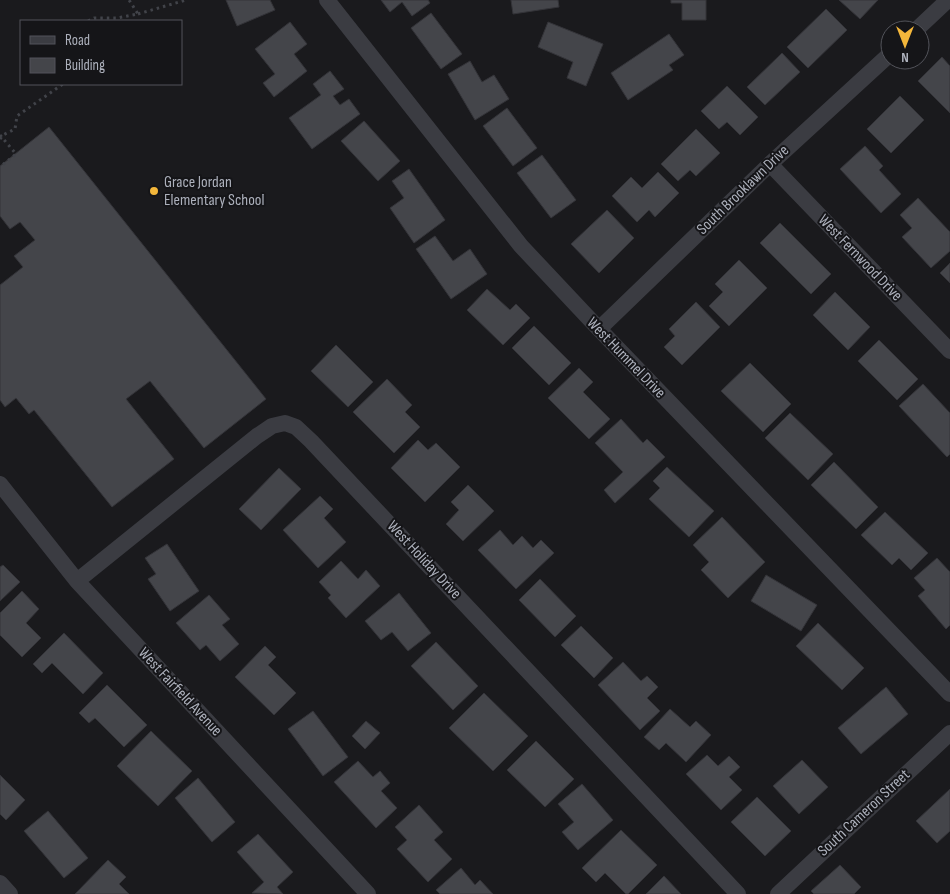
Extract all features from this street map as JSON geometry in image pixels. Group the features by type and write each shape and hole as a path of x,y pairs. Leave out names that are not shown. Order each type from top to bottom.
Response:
{"street":[{"name":"West Hummel Drive","path":"327,0 521,246 950,694"},
{"path":"927,20 947,2"},
{"name":"South Brooklawn Drive","path":"599,329 770,164 880,63"},
{"name":"West Fernwood Drive","path":"770,164 950,351"},
{"name":"West Holiday Drive","path":"76,581 257,436 272,426 285,423 296,428 311,441 738,894"},
{"name":"West Fairfield Avenue","path":"0,484 76,581 361,892"},
{"name":"South Cameron Street","path":"778,894 950,733"},
{"path":"0,883 10,894"}],"path":[{"path":"129,0 138,14"},
{"path":"90,20 138,14 186,0"},
{"path":"0,167 16,154 1,137 15,129 17,116 62,85"}],"building":[{"path":"226,0 270,0 275,10 237,26"},
{"path":"381,0 428,0 430,3 412,16 402,2 390,12"},
{"path":"511,0 558,0 559,7 513,14"},
{"path":"671,0 706,0 706,20 682,20 682,3 671,3"},
{"path":"839,0 878,0 860,19"},
{"path":"826,9 847,30 808,68 787,47"},
{"path":"431,13 462,54 441,69 411,28"},
{"path":"290,22 307,44 294,54 307,71 274,97 263,83 275,74 255,49"},
{"path":"548,22 603,44 586,86 567,78 573,62 538,47"},
{"path":"669,34 684,55 669,65 673,70 628,100 611,73"},
{"path":"782,53 800,72 765,105 747,87"},
{"path":"942,57 950,66 950,113 918,81"},
{"path":"470,61 482,82 494,75 509,99 475,120 448,74"},
{"path":"330,71 344,89 333,96 340,105 349,99 360,114 312,149 289,118 321,95 313,84"},
{"path":"727,86 758,117 740,135 727,122 719,129 701,111"},
{"path":"900,96 924,120 891,153 867,129"},
{"path":"507,108 537,148 513,166 483,126"},
{"path":"364,121 400,161 378,181 341,141"},
{"path":"49,127 266,399 204,448 150,381 126,399 174,459 112,507 34,410 29,414 16,398 5,407 0,400 0,285 23,267 14,256 35,240 20,222 10,229 0,216 0,166"},
{"path":"696,129 720,153 696,176 690,170 678,181 661,164"},
{"path":"865,146 883,166 879,170 901,194 881,213 840,169"},
{"path":"542,155 576,200 551,218 517,173"},
{"path":"409,169 445,220 414,243 390,208 404,198 392,181"},
{"path":"658,172 679,193 655,217 649,210 637,222 612,196 631,177 642,188"},
{"path":"918,198 950,232 950,251 931,268 902,237 912,228 900,215"},
{"path":"607,210 634,238 599,273 571,244"},
{"path":"780,223 831,274 811,294 760,243"},
{"path":"435,236 453,261 470,249 487,274 451,299 416,249"},
{"path":"739,260 767,288 729,326 709,306 723,292 715,284"},
{"path":"950,263 950,283 940,273"},
{"path":"487,289 510,310 516,304 530,318 503,345 467,310"},
{"path":"835,292 870,327 848,350 813,315"},
{"path":"696,302 720,327 682,365 664,347 675,336 669,329"},
{"path":"534,326 571,363 549,385 512,348"},
{"path":"879,340 918,379 897,400 858,361"},
{"path":"336,345 373,382 348,407 311,371"},
{"path":"750,363 791,404 763,432 721,391"},
{"path":"579,368 593,382 583,392 610,419 589,439 548,398"},
{"path":"387,379 412,405 405,412 420,427 394,453 353,412"},
{"path":"923,384 950,413 950,454 947,457 899,406"},
{"path":"790,413 833,454 808,480 765,438"},
{"path":"621,419 643,443 647,439 665,457 615,503 604,490 623,472 595,443"},
{"path":"418,440 428,450 436,443 460,467 425,502 391,468"},
{"path":"834,462 878,507 856,529 811,485"},
{"path":"667,467 714,511 689,537 649,499 660,488 653,481"},
{"path":"279,468 301,489 261,530 239,509"},
{"path":"468,485 494,511 463,541 446,524 459,510 451,502"},
{"path":"320,496 333,509 324,518 346,542 318,568 283,530"},
{"path":"885,512 928,553 911,570 899,558 892,565 861,535"},
{"path":"722,517 765,562 728,598 701,570 709,562 693,545"},
{"path":"500,530 513,545 522,536 533,548 541,540 554,553 516,589 478,550"},
{"path":"167,544 199,591 170,611 148,579 156,574 145,558"},
{"path":"937,558 950,572 950,625 946,629 918,596 925,590 914,578"},
{"path":"341,561 358,579 366,570 380,586 346,618 328,598 331,595 319,582"},
{"path":"3,565 20,582 0,601 0,567"},
{"path":"766,575 817,605 801,631 751,601"},
{"path":"540,579 576,616 555,637 519,600"},
{"path":"22,591 39,609 26,623 41,638 22,657 0,635 0,613"},
{"path":"399,593 431,633 408,651 392,632 381,640 365,621"},
{"path":"209,595 230,619 222,625 239,644 220,661 206,645 200,650 176,623"},
{"path":"818,623 864,668 842,690 796,646"},
{"path":"581,626 613,658 594,678 561,645"},
{"path":"64,633 103,673 83,694 52,663 42,673 33,664"},
{"path":"436,642 478,686 453,710 411,666"},
{"path":"265,646 276,657 268,665 296,693 274,715 235,677"},
{"path":"623,662 641,681 647,676 658,687 647,698 660,711 640,730 598,685"},
{"path":"107,685 147,725 124,747 95,718 89,723 79,713"},
{"path":"886,687 908,714 861,754 838,728"},
{"path":"484,693 528,736 493,771 449,728"},
{"path":"670,709 690,727 696,721 711,735 686,762 666,743 659,750 644,737"},
{"path":"313,711 348,757 323,776 288,729"},
{"path":"366,721 380,733 365,749 352,736"},
{"path":"151,731 192,771 158,806 117,766"},
{"path":"536,741 574,779 545,807 507,770"},
{"path":"707,755 718,766 729,756 740,767 729,777 742,790 721,810 686,774"},
{"path":"802,760 828,787 799,814 773,786"},
{"path":"358,761 373,777 380,771 390,783 381,791 397,808 376,828 334,782"},
{"path":"0,775 25,800 6,820 0,814"},
{"path":"198,778 235,822 212,842 175,798"},
{"path":"582,784 613,820 578,850 562,832 574,822 558,804"},
{"path":"950,789 950,831 937,843 916,821"},
{"path":"757,797 791,831 765,856 731,822"},
{"path":"419,805 443,832 434,840 452,859 428,882 397,849 407,840 395,827"},
{"path":"48,811 88,858 64,878 24,831"},
{"path":"621,830 657,865 628,894 605,873 596,882 582,868"},
{"path":"258,834 293,872 277,887 283,894 252,893 264,882 237,852"},
{"path":"108,860 126,877 119,884 129,894 75,894"},
{"path":"840,865 861,887 854,894 814,894 811,891"},
{"path":"461,868 475,885 480,880 493,894 440,894 436,890"},
{"path":"664,876 681,894 646,894"}],"place":[{"name":"Grace Jordan Elementary School","path":"154,191"}]}
